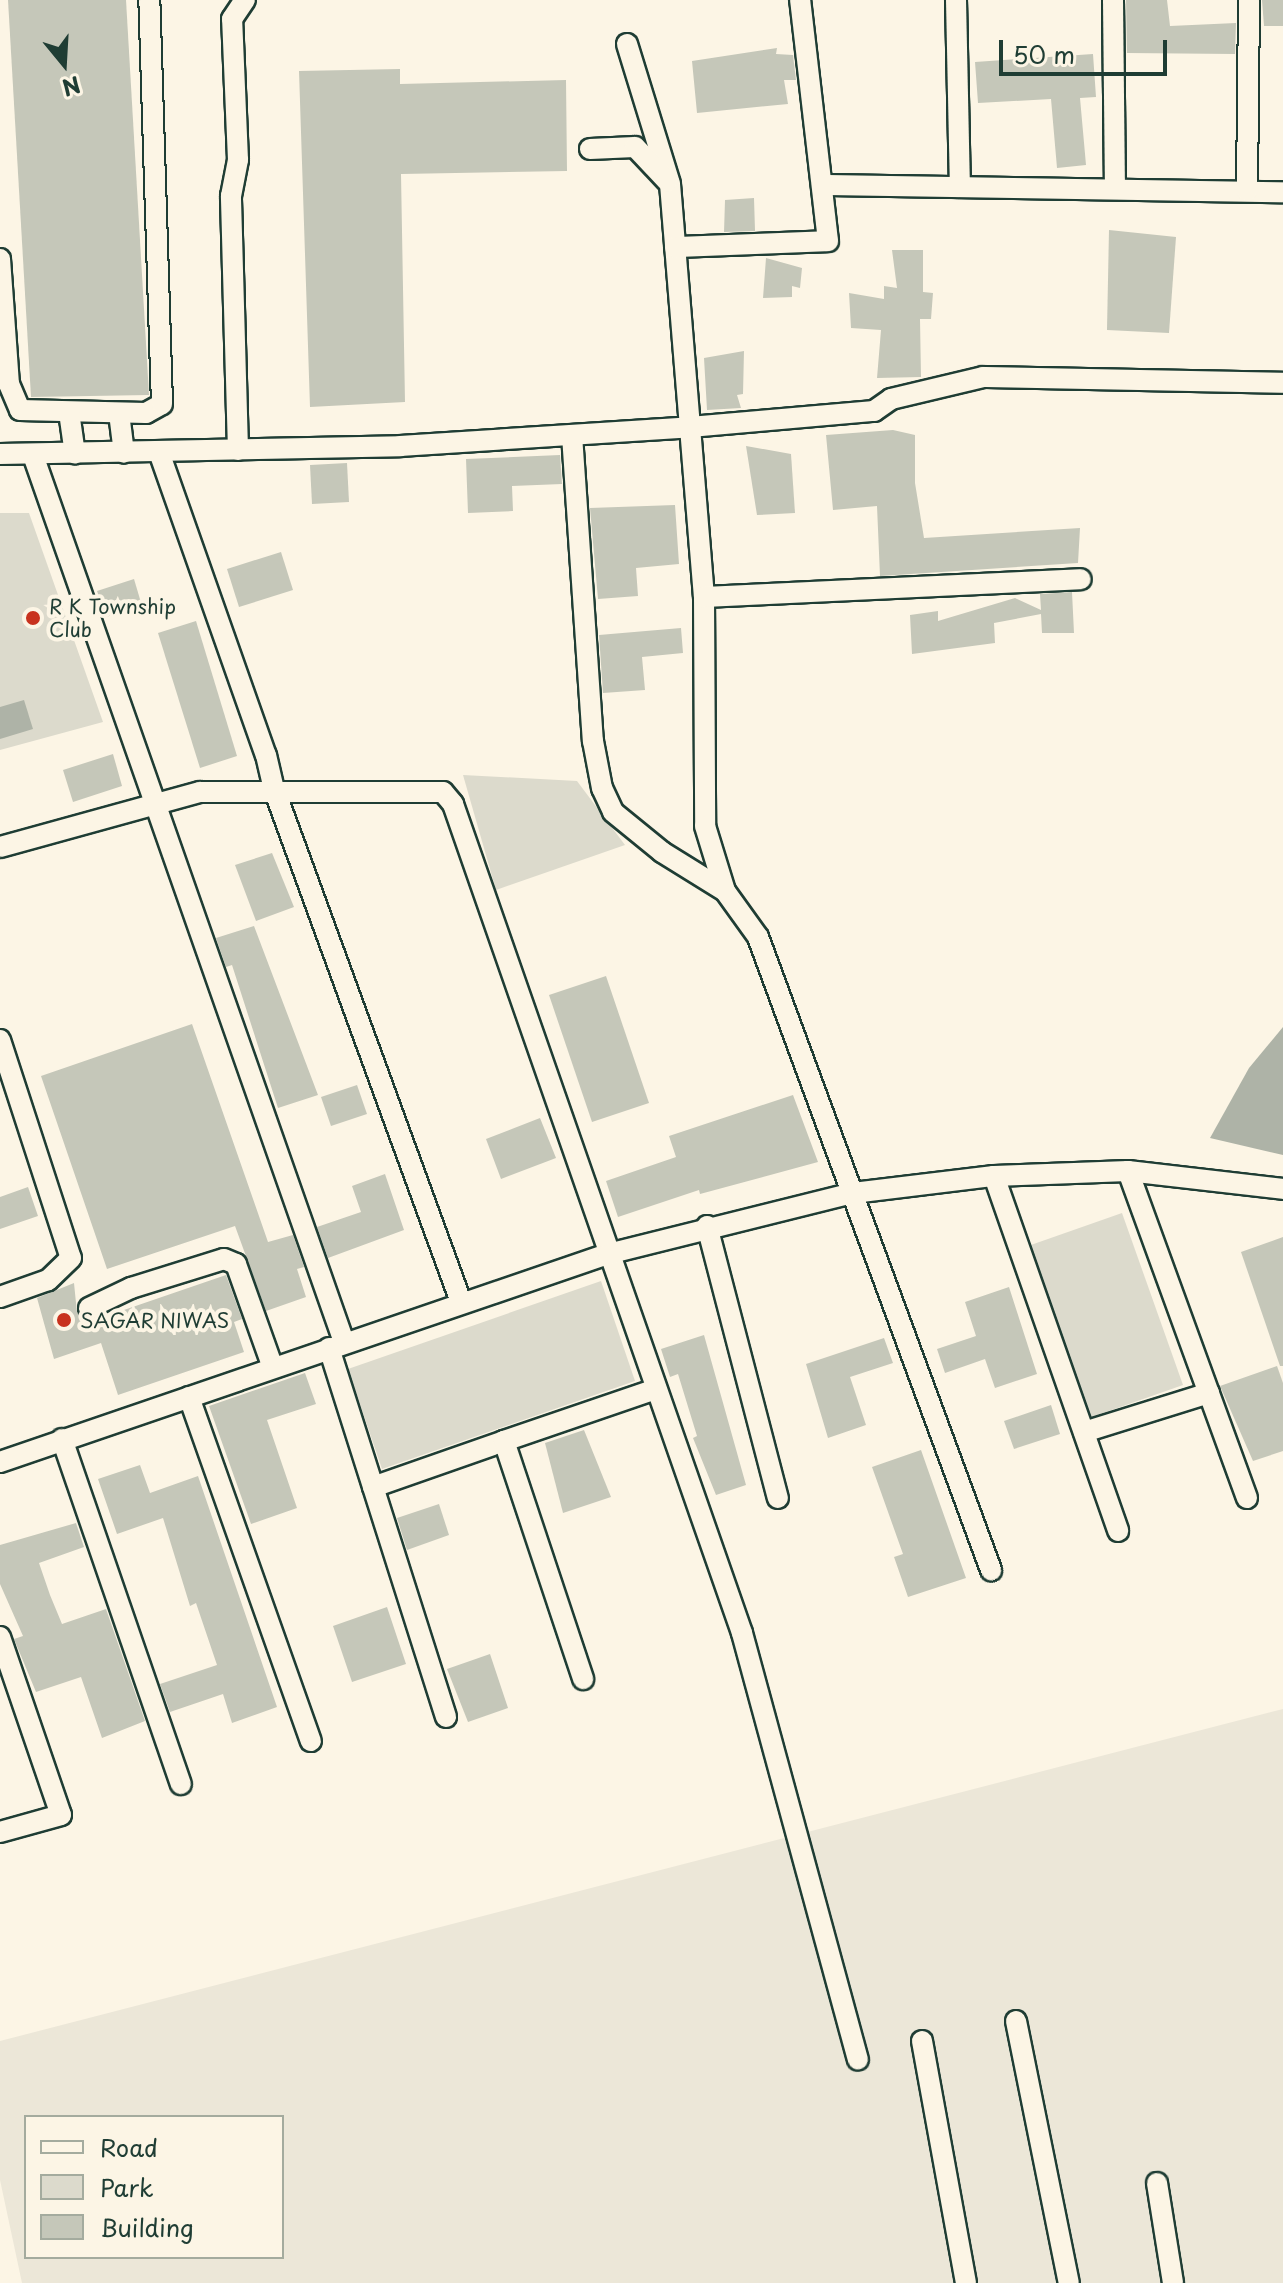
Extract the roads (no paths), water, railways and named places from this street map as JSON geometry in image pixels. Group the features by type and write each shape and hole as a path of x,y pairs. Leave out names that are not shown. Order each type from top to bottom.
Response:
{"street":[{"path":"0,259 9,384 20,410 146,413 162,404 149,0"},
{"path":"238,450 231,196 238,160 231,10 245,0"},
{"path":"675,247 828,241 800,0"},
{"path":"956,0 960,187"},
{"path":"1113,0 1115,189"},
{"path":"1247,191 1249,0"},
{"path":"627,44 670,184 704,597 705,826 725,891 758,937 991,1570"},
{"path":"590,149 635,147 670,184"},
{"path":"822,185 1283,192"},
{"path":"0,454 238,450 690,427 874,411 891,399 983,377 1283,383"},
{"path":"69,412 75,454"},
{"path":"119,413 124,453"},
{"path":"572,435 593,741 602,788 613,812 662,852 725,891"},
{"path":"159,452 274,789 461,1302"},
{"path":"33,455 155,803 337,1345 373,1487 446,1717"},
{"path":"704,597 1081,579"},
{"path":"0,847 200,792 274,789 443,792 453,804 775,1738 858,2060"},
{"path":"0,1040 71,1258 48,1280 0,1297"},
{"path":"1128,1171 1247,1498"},
{"path":"0,1462 608,1254 707,1226 853,1193 994,1176 1128,1171 1283,1189"},
{"path":"994,1176 1118,1531"},
{"path":"707,1226 778,1498"},
{"path":"89,1308 131,1288 224,1259 236,1264 273,1368"},
{"path":"373,1487 656,1389"},
{"path":"1084,1432 1209,1393"},
{"path":"189,1397 311,1741"},
{"path":"62,1439 181,1784"},
{"path":"504,1441 583,1679"},
{"path":"0,1637 61,1815 0,1832"},
{"path":"1016,2021 1069,2283"},
{"path":"922,2041 966,2283"},
{"path":"1157,2183 1173,2283"}],"place":[{"name":"R K Township Club","path":"33,618"},
{"name":"SAGAR NIWAS","path":"64,1320"}]}
